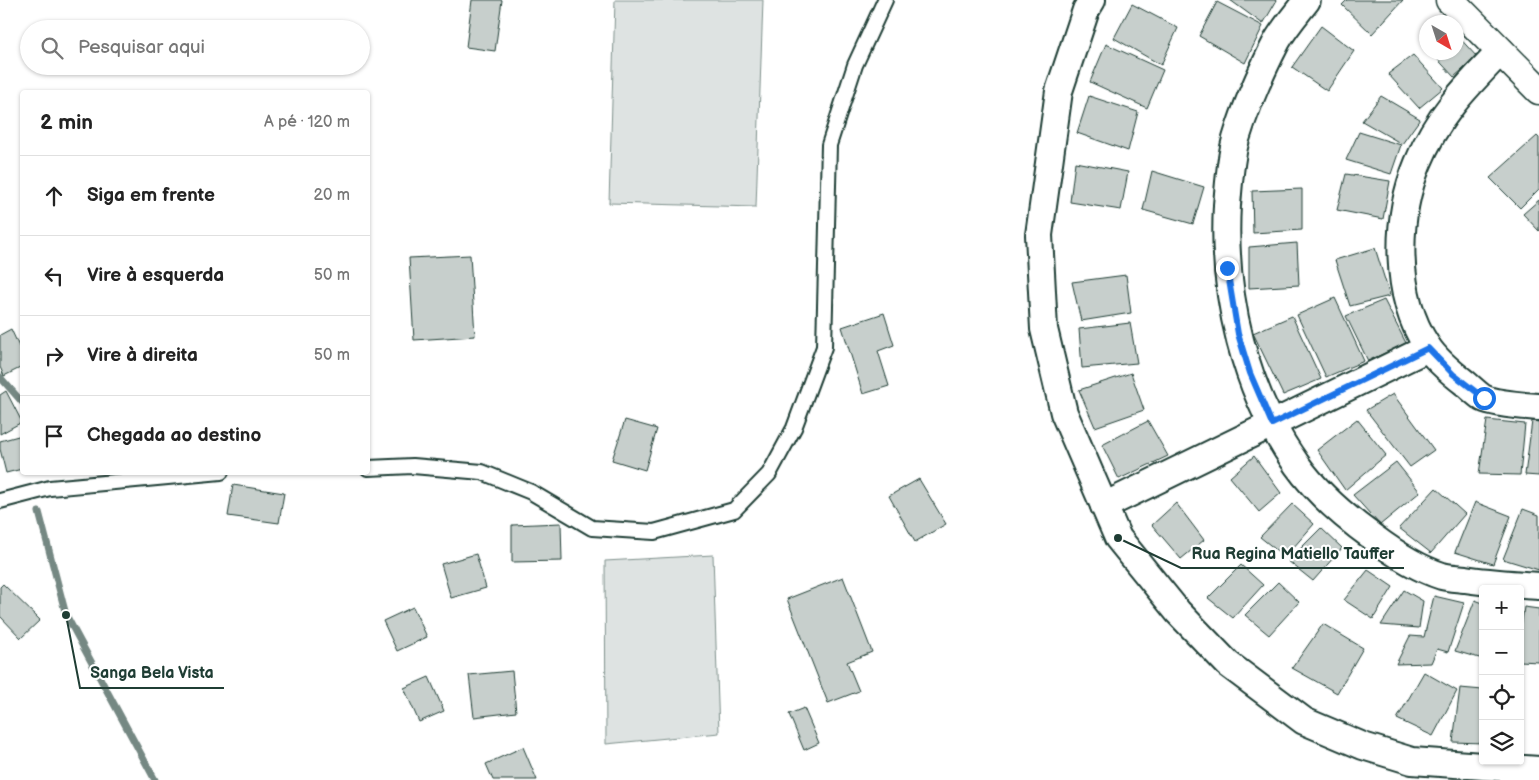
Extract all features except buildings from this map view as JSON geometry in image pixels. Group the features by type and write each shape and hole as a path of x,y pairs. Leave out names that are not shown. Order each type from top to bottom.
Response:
{"street":[{"path":"1092,0 1086,10 1059,91 1039,235 1044,329 1064,413 1118,538 1178,612 1228,664 1304,721 1363,746 1412,770 1539,770"},
{"path":"1307,0 1278,40 1255,90 1236,140 1229,182 1226,227 1227,268 1238,334 1250,373 1272,424 1296,464 1311,483 1356,525 1398,556 1442,576 1492,583 1539,586"},
{"path":"1450,0 1539,90"},
{"path":"1501,52 1457,97 1436,126 1417,164 1406,200 1401,244 1405,288 1413,319 1428,348 1453,374 1484,398 1518,405 1539,406"},
{"path":"1104,506 1428,348"}],"lane":[{"path":"370,468 413,466 482,472 531,492 592,528 654,532 734,510 769,474 794,428 824,347 829,145 854,65 884,0"},
{"path":"0,501 50,488 189,475"}],"shaded area":[{"path":"615,0 763,0 756,207 609,203"},
{"path":"713,555 719,733 606,744 605,561"}],"waterway":[{"path":"0,377 20,400"},
{"path":"39,512 66,615 155,780"}],"place":[{"name":"Rua Regina Matiello Tauffer","path":"1118,538"},
{"name":"Sanga Bela Vista","path":"66,615"}],"route":[{"path":"1227,268 1238,334 1250,373 1272,424 1428,348 1453,374 1484,398"}]}
